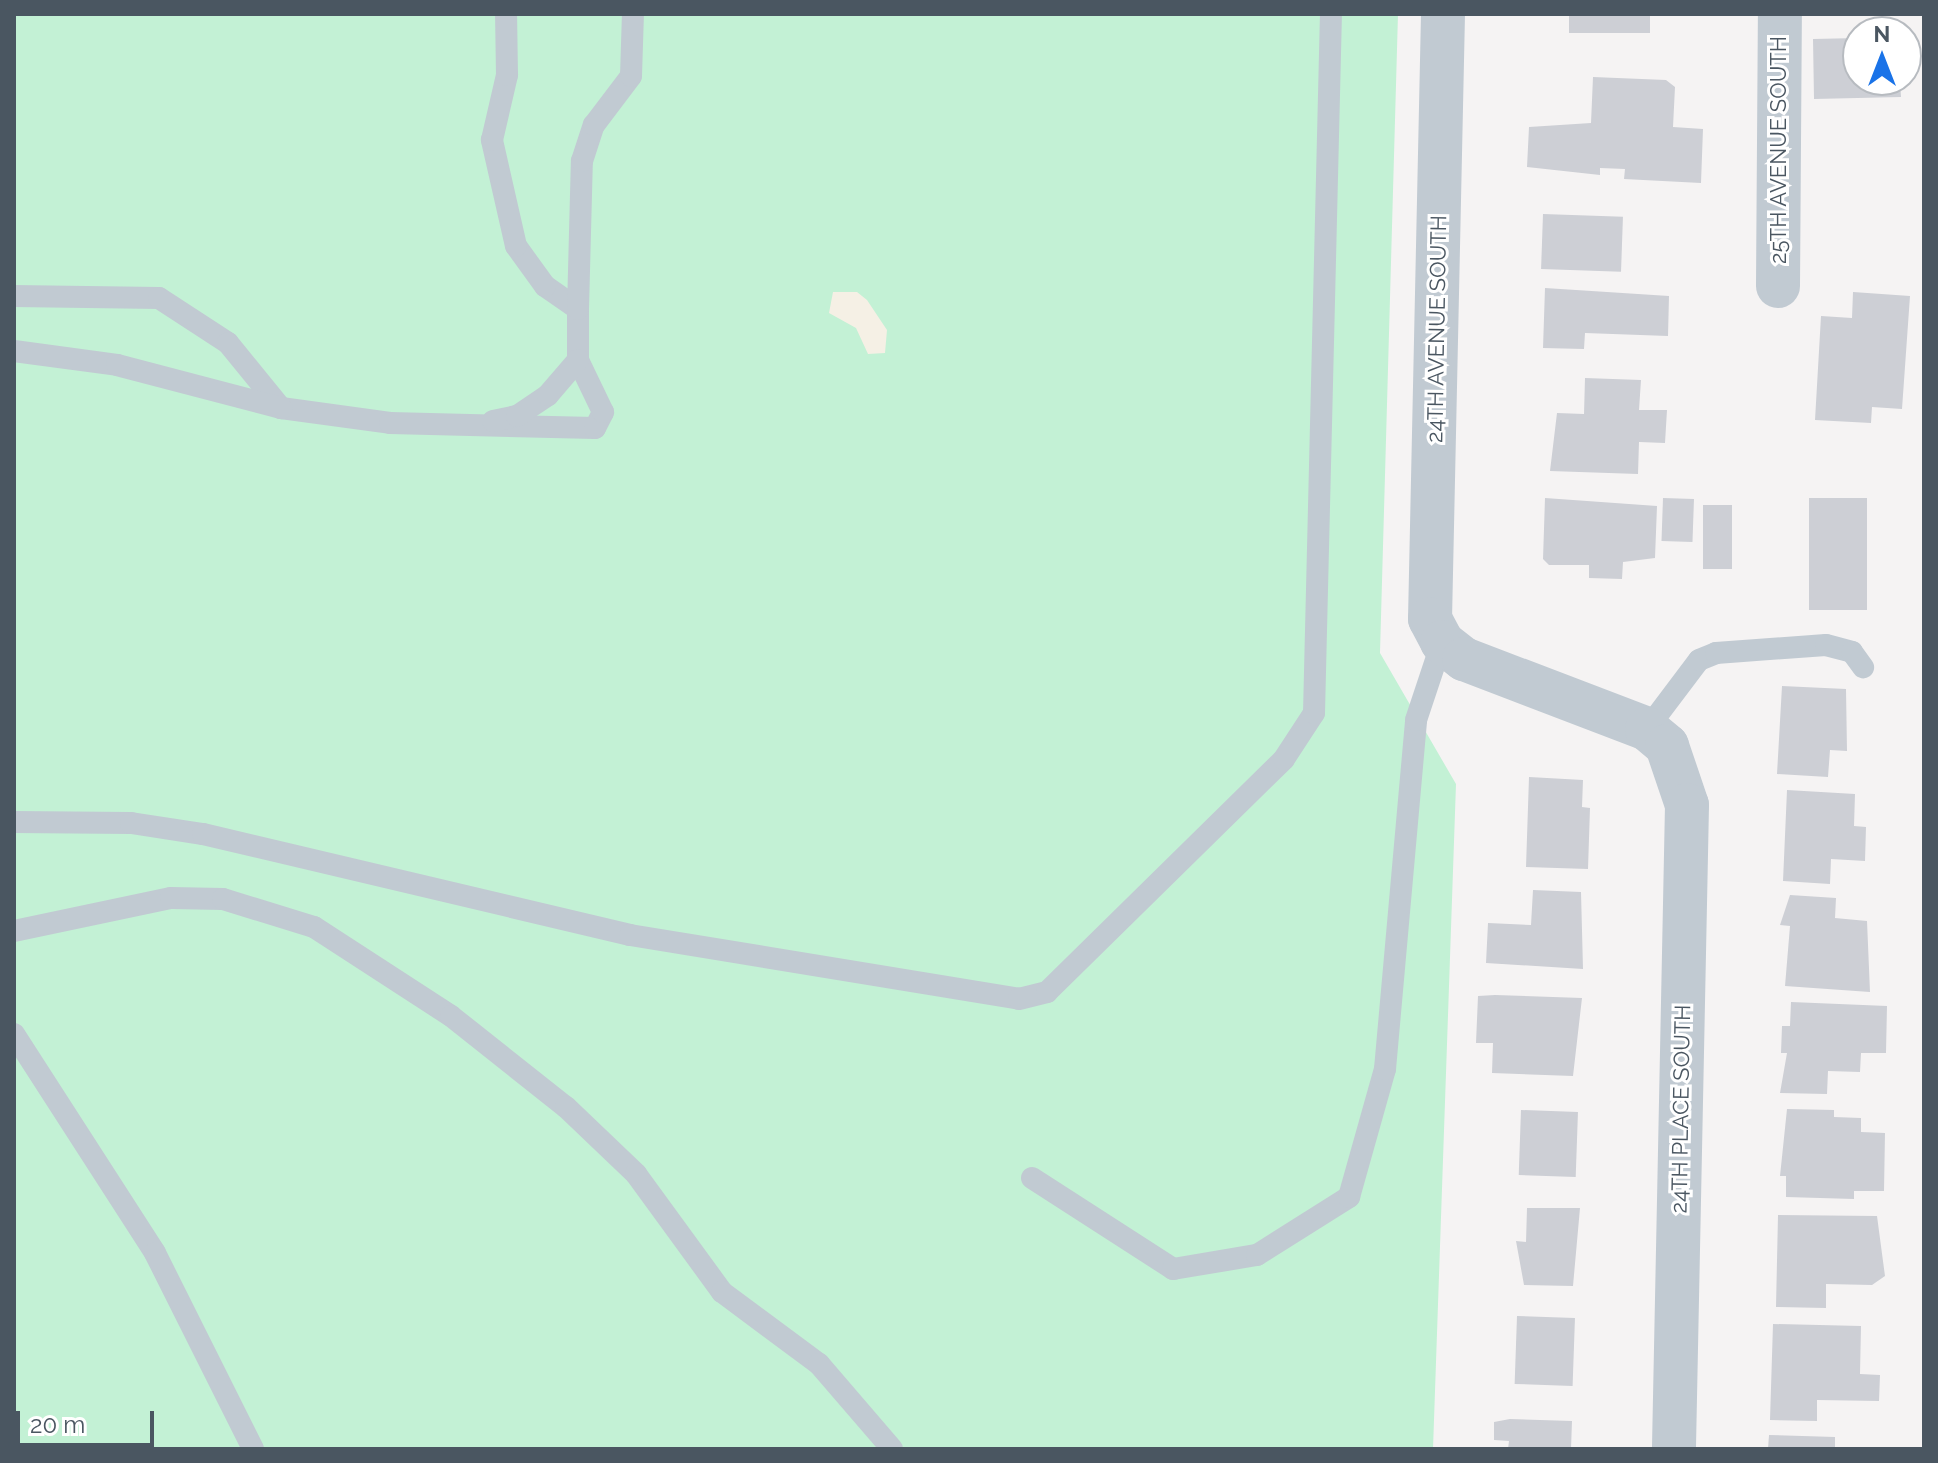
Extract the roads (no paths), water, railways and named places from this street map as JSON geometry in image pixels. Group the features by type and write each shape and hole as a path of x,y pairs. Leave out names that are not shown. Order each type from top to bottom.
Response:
{"street":[{"name":"24TH AVENUE SOUTH","path":"1442,642 1430,619 1443,14"},
{"name":"25TH AVENUE SOUTH","path":"1778,286 1780,14"},
{"path":"1442,642 1464,659 1647,729"},
{"name":"24TH PLACE SOUTH","path":"1647,729 1679,770 1687,805 1674,1449"}],"lane":[{"path":"506,14 507,75 492,140 516,246 545,286 578,309"},
{"path":"14,351 117,365 281,408 472,425 595,428 603,412 578,360 582,161 594,125 631,76 633,14"},
{"path":"14,822 131,823 203,834 630,935 1019,999 1047,992 1284,759 1314,713 1331,14"},
{"path":"14,296 159,298 228,343 281,408"},
{"path":"472,425 517,416 548,395 578,360"},
{"path":"548,395 590,389"},
{"path":"1032,1178 1173,1269 1257,1255 1349,1197 1385,1069 1416,720 1442,642"},
{"path":"1647,729 1699,660 1716,653 1826,645 1852,652 1863,667"},
{"path":"14,931 171,898 236,902 314,927 451,1016 566,1107 636,1174 722,1292 819,1364 892,1449"},
{"path":"14,1034 155,1253 253,1449"}]}
